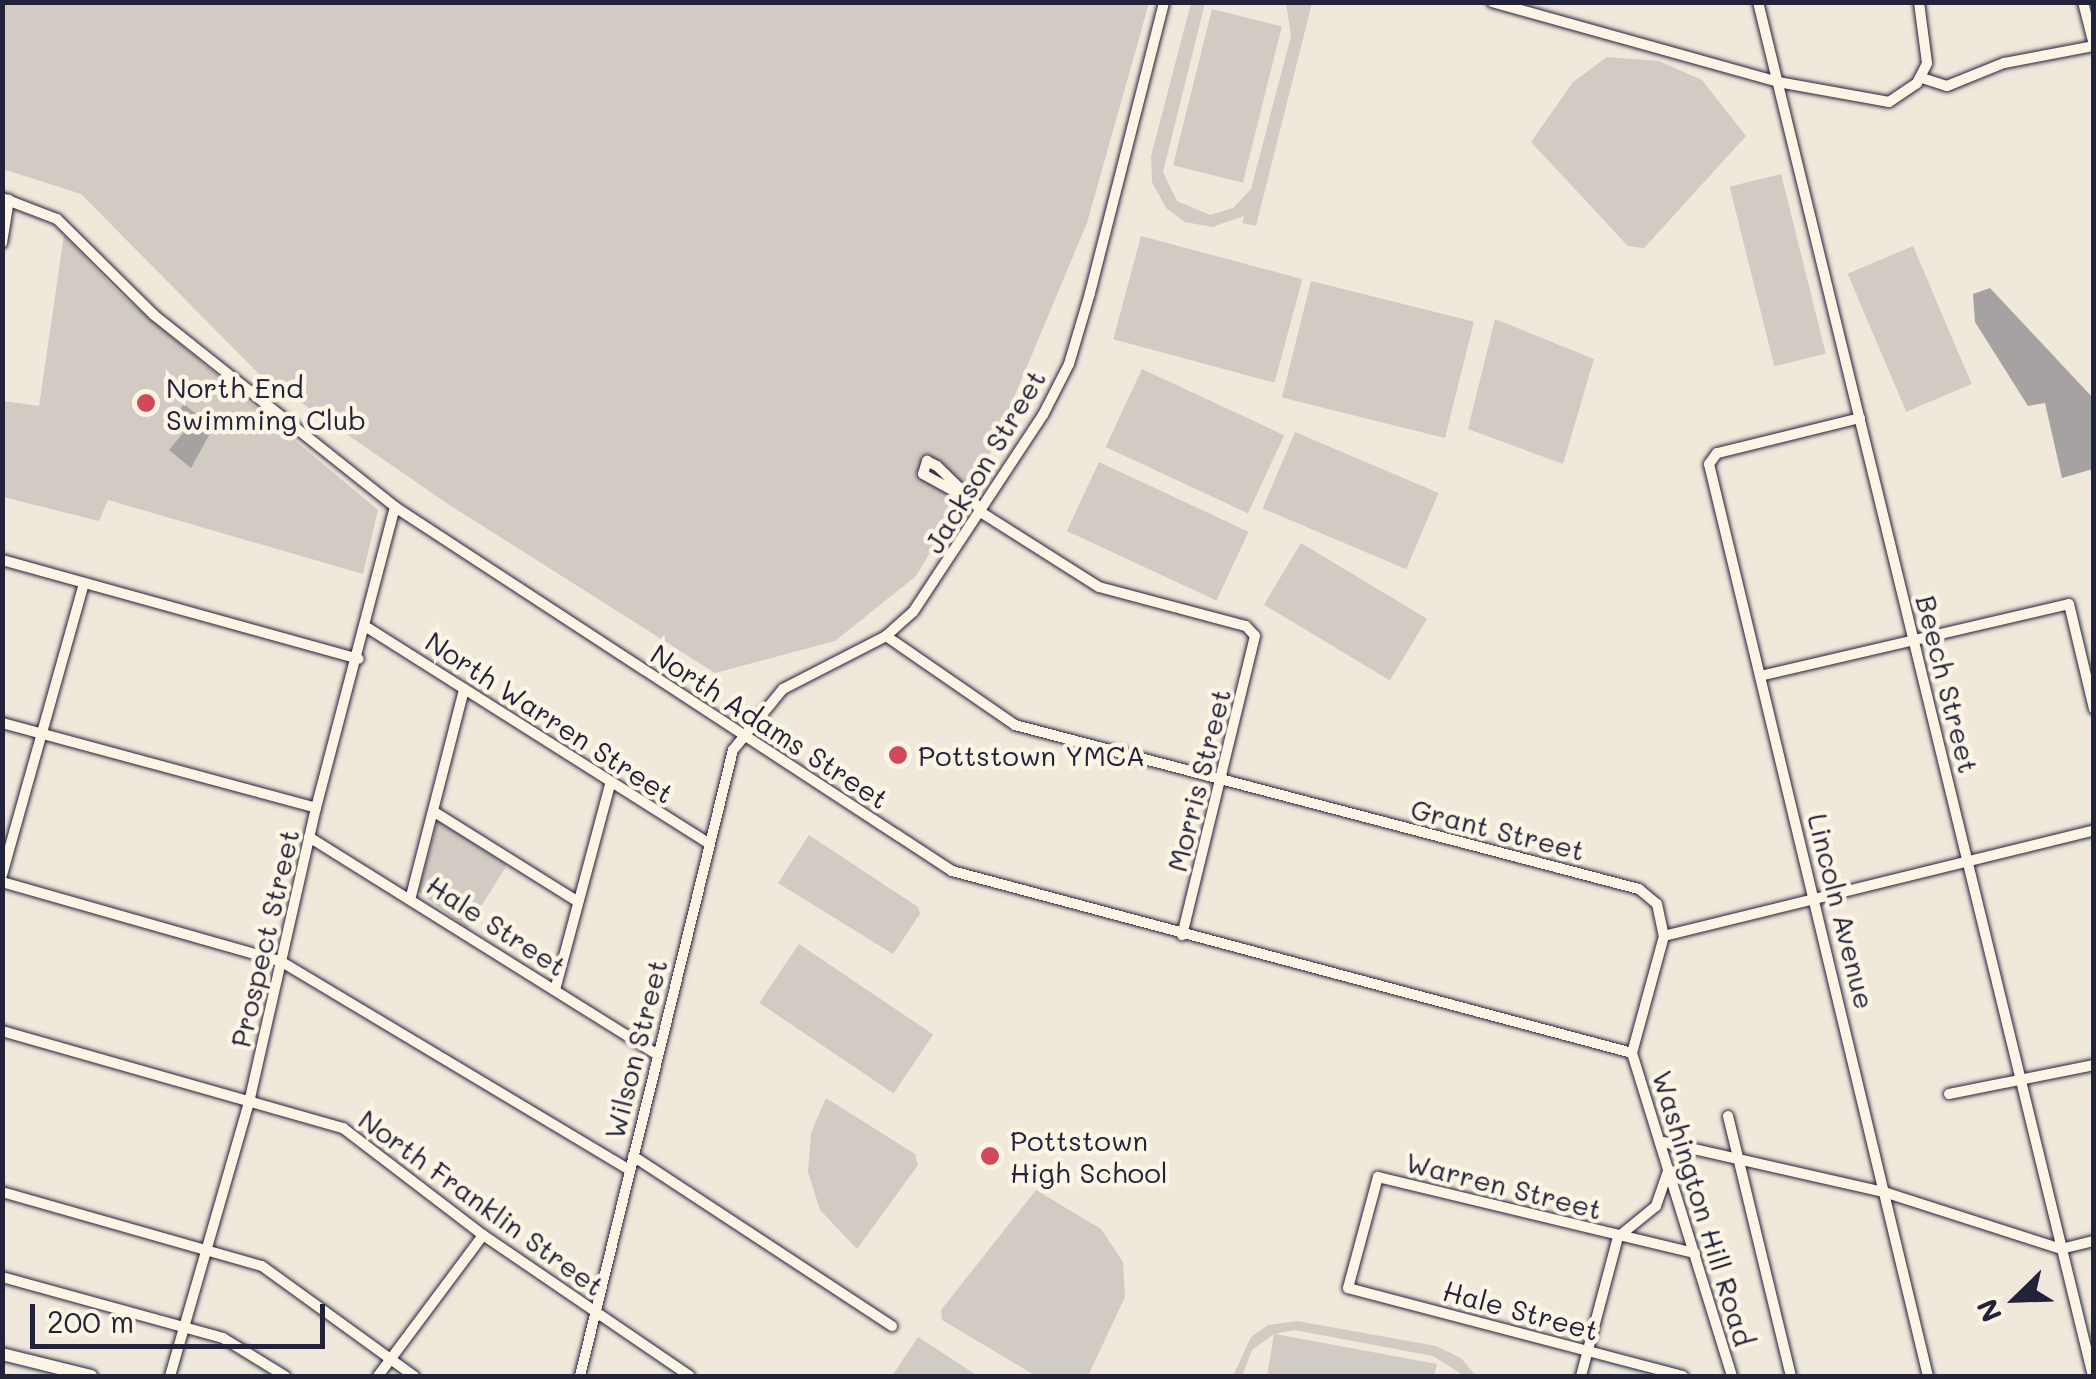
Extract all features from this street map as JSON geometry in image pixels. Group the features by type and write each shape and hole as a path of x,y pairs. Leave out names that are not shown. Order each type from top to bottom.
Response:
{"main road":[{"path":"2,1354 57,1373 90,1376"}],"street":[{"name":"Jackson Street","path":"743,735 790,684 886,636 922,602 982,513 1069,364 1164,2"},
{"path":"1492,2 1778,82 1888,102 1922,78 1930,49 1919,2"},
{"name":"Beech Street","path":"1758,2 1968,862 2018,1084 2093,1376"},
{"path":"1922,78 1946,86 2004,64 2094,46 2084,2"},
{"path":"2,243 6,199"},
{"name":"North Adams Street","path":"6,199 57,220 154,315 394,507 952,871 1632,1053"},
{"name":"Lincoln Avenue","path":"1860,418 1711,457 1928,1376"},
{"path":"974,502 924,474 927,461 937,466 974,502 982,513"},
{"name":"Prospect Street","path":"170,1376 250,1098 316,808 368,628 394,507"},
{"name":"Morris Street","path":"982,513 1099,588 1246,626 1256,636 1223,783 1182,935"},
{"path":"2,560 359,660"},
{"path":"84,582 2,878 282,962 628,1170"},
{"path":"1760,676 2068,604 2094,709"},
{"name":"North Warren Street","path":"368,628 708,844"},
{"name":"Grant Street","path":"886,636 1016,726 1223,783 1639,888 1657,904 1664,936"},
{"path":"411,896 436,813 464,689"},
{"path":"2,723 316,808"},
{"name":"Wilson Street","path":"580,1376 708,844 743,735"},
{"path":"556,990 610,785"},
{"path":"436,813 577,901"},
{"path":"1632,1053 1664,936 2094,830"},
{"name":"Hale Street","path":"310,837 411,896 658,1054"},
{"name":"North Franklin Street","path":"2,1032 250,1098 343,1128 483,1235 690,1376"},
{"name":"Washington Hill Road","path":"1632,1053 1663,1142 1732,1376"},
{"path":"1949,1094 2018,1084 2094,1064"},
{"path":"1728,1116 1791,1376"},
{"path":"1663,1142 1887,1192 2061,1249 2094,1241"},
{"path":"632,1156 892,1326"},
{"name":"Warren Street","path":"1618,1237 1656,1206 1670,1165"},
{"name":"Warren Street","path":"1348,1288 1378,1177 1695,1253"},
{"path":"2,1192 206,1249 281,1276 414,1376"},
{"path":"378,1376 483,1235"},
{"path":"1582,1376 1618,1237"},
{"path":"2,1277 237,1345 284,1376"},
{"name":"Hale Street","path":"1348,1288 1683,1376"}],"shaded area":[{"path":"3,3 1149,3 1087,223 992,450 916,576 835,641 715,673 448,504 258,373 81,194 3,169"},
{"path":"1191,3 1205,3 1163,172 1177,201 1210,215 1233,208 1251,189 1291,36 1286,3 1312,3 1256,226 1243,223 1244,216 1212,227 1185,222 1166,208 1152,182 1151,156"},
{"path":"1212,9 1282,26 1243,183 1173,165"},
{"path":"1607,57 1659,61 1702,80 1746,136 1644,248 1628,246 1531,142 1573,82"},
{"path":"1781,174 1826,354 1774,366 1730,187"},
{"name":"North End Swimming Club","path":"64,235 117,291 378,510 363,574 108,500 99,521 3,497 3,401 39,406"},
{"path":"1141,236 1302,279 1275,383 1113,339"},
{"path":"1913,246 1972,384 1906,412 1848,274"},
{"path":"1311,281 1474,322 1445,438 1282,397"},
{"path":"1990,288 2093,398 2093,469 2062,478 2045,403 2028,406 1975,322 1973,294"},
{"path":"1495,319 1594,359 1563,464 1468,429"},
{"path":"1142,369 1284,435 1248,513 1106,447"},
{"path":"184,404 213,428 191,468 169,450 187,428 174,417"},
{"path":"1295,432 1439,493 1406,569 1263,508"},
{"path":"1099,462 1249,532 1216,601 1067,531"},
{"path":"1301,543 1427,619 1390,680 1264,605"},
{"path":"438,821 507,865 467,929 418,891"},
{"path":"809,835 918,907 920,914 893,954 778,883"},
{"path":"799,944 933,1035 894,1093 759,1003"},
{"path":"826,1098 915,1154 918,1165 857,1249 820,1210 808,1172 811,1133"},
{"path":"1036,1190 1101,1229 1123,1262 1125,1297 1088,1376 1036,1376 942,1320 941,1310"},
{"path":"1297,1321 1436,1346 1461,1358 1476,1376 1465,1376 1433,1356 1294,1330 1275,1334 1437,1364 1434,1376 1267,1376 1274,1334 1252,1350 1242,1376 1233,1376 1251,1337 1268,1325"},
{"path":"918,1337 978,1376 892,1376"}],"place":[{"name":"North End Swimming Club","path":"146,403"},
{"name":"Pottstown YMCA","path":"898,755"},
{"name":"Pottstown High School","path":"990,1156"}]}
